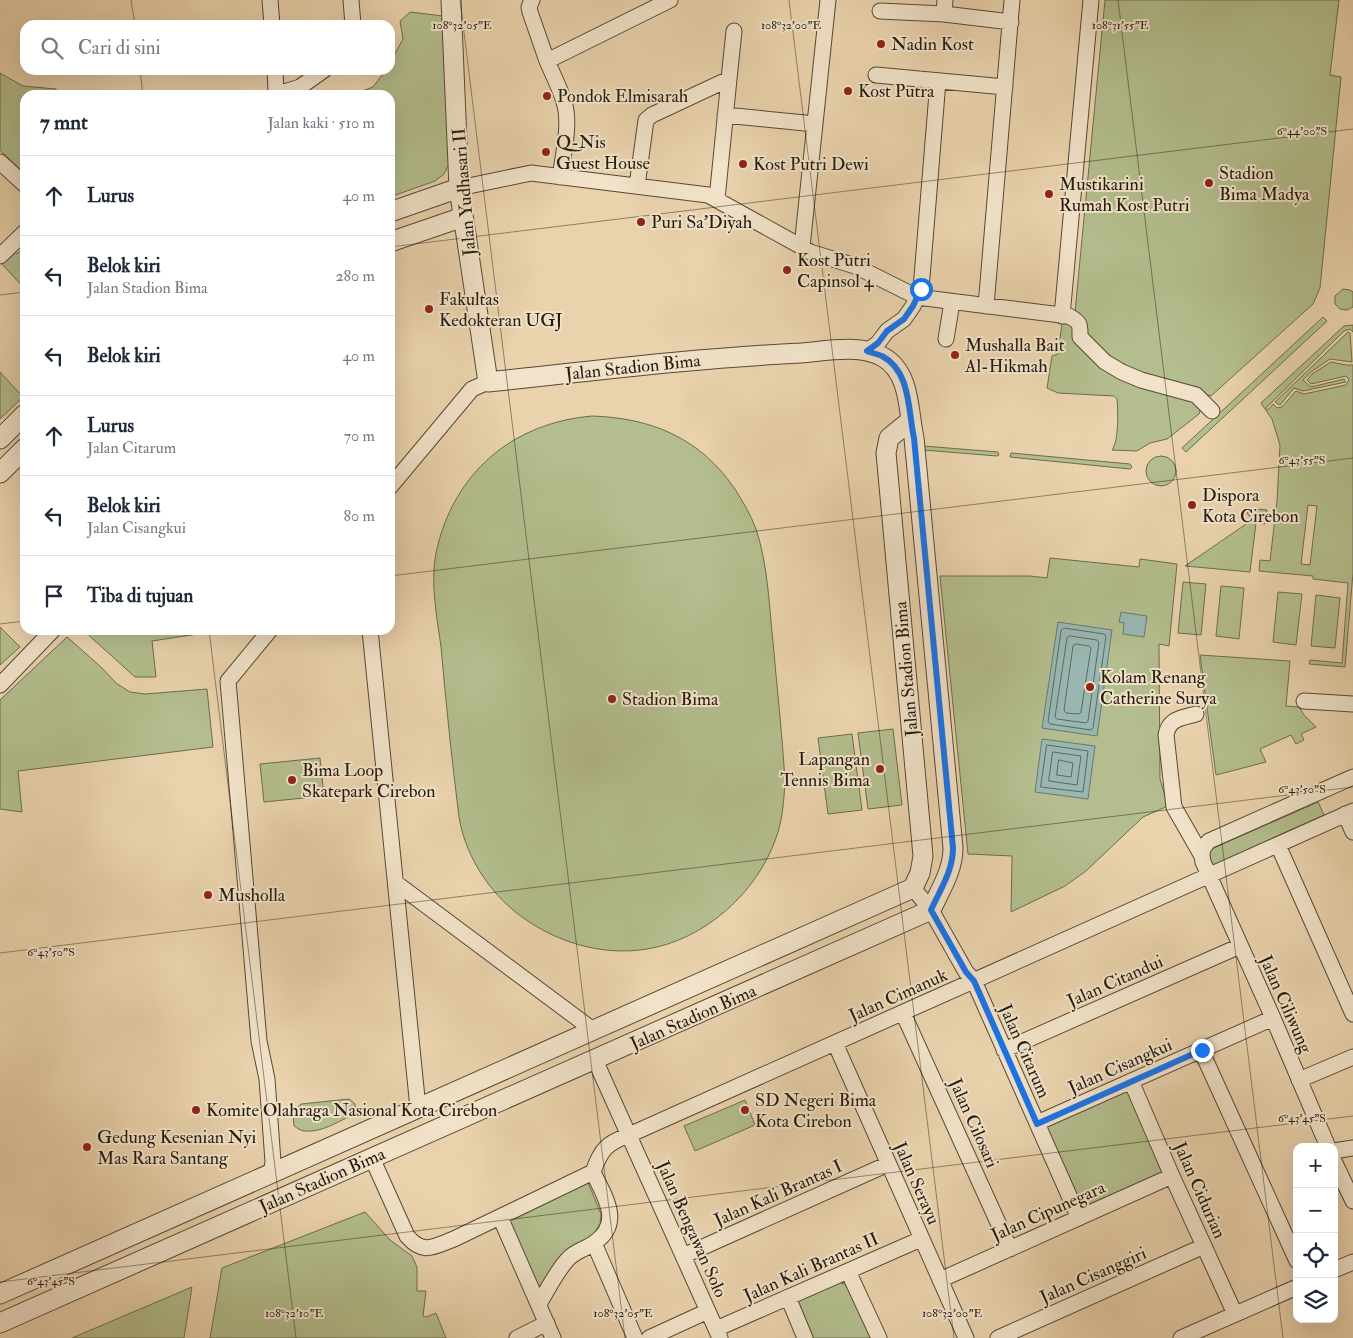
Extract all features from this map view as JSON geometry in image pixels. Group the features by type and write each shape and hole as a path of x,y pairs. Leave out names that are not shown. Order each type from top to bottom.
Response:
{"street":[{"path":"270,0 272,20"},
{"path":"352,0 353,20"},
{"name":"Jalan Yudhasari II","path":"451,0 460,188 488,382"},
{"path":"532,0 529,7 530,12 565,106 566,121 560,177"},
{"path":"547,61 670,0"},
{"path":"802,246 828,0"},
{"path":"986,306 1012,0"},
{"path":"1062,316 1091,0"},
{"path":"880,11 945,7 1011,22"},
{"path":"717,199 734,31"},
{"path":"275,75 276,90"},
{"path":"291,90 300,87 317,75"},
{"path":"876,75 1005,87"},
{"path":"637,186 646,120 652,115 729,80"},
{"path":"867,351 878,343 887,331 904,319 921,289 938,81"},
{"path":"725,114 815,124"},
{"path":"0,162 20,180"},
{"path":"395,210 460,188 531,173 708,195 810,252 855,266 917,297 1069,316 1078,321 1080,337 1105,362 1141,380 1196,395 1212,411"},
{"path":"395,240 463,217"},
{"path":"0,256 20,237"},
{"path":"946,339 952,302"},
{"name":"Jalan Stadion Bima","path":"0,1323 931,910 945,882 953,856 953,848 912,430 907,396 901,374 883,357 867,351 851,350 759,355 488,382"},
{"path":"395,481 472,390 488,382"},
{"path":"0,439 20,419"},
{"name":"Jalan Stadion Bima","path":"0,1294 913,888 920,873 923,856 886,453 889,438 912,430"},
{"path":"0,473 20,453"},
{"path":"0,685 48,635"},
{"path":"266,635 228,681 259,1041 267,1079 273,1162 271,1174 281,1199"},
{"path":"371,635 418,1108 430,1133"},
{"path":"1304,701 1353,704"},
{"path":"1196,714 1171,722 1166,734 1174,807 1202,856"},
{"path":"1209,876 1202,862 1202,856 1204,846 1209,842 1353,777"},
{"path":"1349,813 1353,832"},
{"name":"Jalan Cimanuk","path":"593,1172 598,1160 608,1145 614,1140 630,1135 1349,813"},
{"path":"1278,845 1353,1014"},
{"name":"Jalan Ciliwung","path":"1209,876 1326,1143"},
{"path":"396,883 593,1030 622,1048"},
{"name":"Jalan Citarum","path":"913,888 931,910 966,972 974,981 1078,1218"},
{"name":"Jalan Citandui","path":"1004,1050 1240,946"},
{"name":"Jalan Cilosari","path":"903,1013 1010,1249"},
{"name":"Jalan Cisangkui","path":"1037,1124 1273,1018"},
{"name":"Jalan Serayu","path":"835,1043 966,1338"},
{"path":"1202,1050 1293,1252"},
{"path":"1300,1080 1353,1057"},
{"name":"Jalan Bengawan Solo","path":"595,1060 718,1334"},
{"name":"Jalan Cidurian","path":"1131,1081 1235,1314"},
{"path":"1338,1150 1353,1148"},
{"path":"372,1158 407,1236 414,1245 423,1248 435,1246 500,1217 593,1172 611,1214 606,1230 594,1243 569,1258 539,1304"},
{"name":"Jalan Kali Brantas I","path":"683,1256 888,1164"},
{"path":"1338,1169 1353,1201"},
{"name":"Jalan Cipunegara","path":"940,1280 1172,1176"},
{"path":"500,1217 553,1338"},
{"name":"Jalan Kali Brantas II","path":"718,1334 788,1298 922,1239"},
{"path":"594,1243 636,1338"},
{"name":"Jalan Cisanggiri","path":"998,1338 1204,1246"},
{"path":"1338,1268 1353,1262"},
{"path":"848,1271 879,1338"},
{"path":"1180,1338 1293,1289"},
{"path":"788,1298 805,1338"},
{"path":"649,1338 708,1311"},
{"path":"517,1338 547,1324"}],"green space":[{"name":"Stadion Bima Madya","path":"1105,0 1339,0 1330,75 1341,77 1320,288 1313,304 1211,396 1165,382 1136,370 1108,355 1085,334 1083,319 1075,312"},
{"path":"410,12 443,16 449,164 444,174 435,181 395,195 395,90 365,90 373,87 382,75 395,75 395,54 403,39 400,21"},
{"path":"0,73 23,86 56,89 20,90 20,169 0,150"},
{"path":"14,251 17,254 20,251 20,284 2,264"},
{"path":"1343,289 1353,292 1353,307 1347,310 1340,309 1335,304 1335,296"},
{"path":"1323,317 1327,321 1186,452 1182,448"},
{"path":"1062,323 1074,325 1077,341 1193,400 1199,406 1199,414 1167,439 1150,443 1137,451 1112,450 1116,440 1118,425 1117,399 1114,396 1058,393 1047,388 1052,356 1058,354"},
{"path":"1353,325 1353,332 1350,329 1344,331 1266,408 1268,410 1273,404 1277,408 1282,407 1296,391 1304,394 1346,385 1349,380 1346,376 1311,384 1307,380 1312,374 1331,362 1353,365 1353,573 1345,667 1309,664 1310,660 1342,663 1348,583 1313,579 1313,576 1259,571 1260,560 1270,561 1277,501 1280,445 1272,419 1261,403 1344,326","holes":["1308,505 1317,506 1310,565 1301,564"]},
{"path":"1348,332 1350,333 1352,362 1330,359 1303,380 1311,387 1344,379 1346,382 1303,391 1294,388 1280,405 1275,402"},
{"path":"0,372 20,394 20,400 0,419"},
{"name":"Stadion Bima","path":"592,416 635,421 673,434 690,444 721,471 747,509 756,529 766,571 785,779 782,816 776,838 756,877 742,895 726,911 689,936 668,944 629,951 611,951 576,944 559,938 527,921 503,901 485,880 471,856 459,817 434,588 434,564 444,524 456,499 472,476 490,457 512,441 536,429 563,421"},
{"path":"923,446 998,452 999,455 923,450"},
{"path":"1011,453 1130,464 1132,467 1130,469 1010,457"},
{"path":"1161,456 1171,461 1176,471 1171,481 1161,486 1151,481 1146,471 1151,461"},
{"path":"1248,508 1267,510 1265,524 1256,523 1250,572 1185,566 1252,520 1247,513"},
{"path":"1050,558 1139,567 1140,559 1177,564 1169,646 1159,644 1160,779 1168,806 1143,817 1086,871 1065,886 1011,912 1012,856 968,854 940,576 1030,576 1047,578"},
{"path":"1183,582 1206,584 1201,635 1178,633"},
{"path":"1221,586 1244,588 1239,639 1216,636"},
{"path":"1278,592 1302,594 1296,645 1273,642"},
{"path":"1316,595 1340,598 1335,648 1311,646"},
{"path":"0,627 20,647 0,665"},
{"path":"89,635 191,635 152,641 156,677 135,677"},
{"path":"67,637 116,683 130,692 145,694 207,689 213,747 18,771 22,812 0,809 0,700"},
{"path":"1200,655 1290,661 1286,706 1299,707 1316,727 1301,734 1304,740 1296,744 1291,735 1260,749 1266,762 1216,775"},
{"name":"Lapangan Tennis Bima","path":"893,729 902,805 868,809 858,733"},
{"name":"Lapangan Tennis Bima","path":"852,734 862,810 828,814 818,738"},
{"name":"Bima Loop Skatepark Cirebon","path":"320,758 324,796 264,802 260,764"},
{"path":"1318,802 1324,815 1213,865 1207,851"},
{"path":"1127,1090 1164,1173 1083,1208 1046,1126"},
{"path":"349,1099 355,1104 356,1113 338,1122 325,1128 311,1131 302,1130 294,1126 293,1113 301,1104"},
{"path":"745,1100 755,1125 695,1151 684,1126"},
{"path":"587,1180 601,1214 600,1224 587,1241 566,1253 537,1288 509,1221"},
{"path":"365,1212 390,1240 412,1256 417,1267 417,1291 426,1291 423,1316 426,1317 436,1313 446,1338 210,1338 222,1268"},
{"path":"839,1282 846,1285 871,1338 812,1338 796,1300"},
{"path":"192,1287 184,1338 72,1338"}],"water":[{"path":"1121,612 1147,616 1144,637 1123,634 1124,623 1119,622"},
{"path":"1058,622 1112,630 1097,736 1042,728"},
{"path":"1042,739 1095,746 1088,799 1035,792"}],"place":[{"name":"Nadin Kost","path":"881,44"},
{"name":"Kost Putra","path":"848,91"},
{"name":"Pondok Elmisarah","path":"547,96"},
{"name":"Q-Nis Guest House","path":"546,152"},
{"name":"Kost Putri Dewi","path":"743,164"},
{"name":"Stadion Bima Madya","path":"1209,183"},
{"name":"Mustikarini Rumah Kost Putri","path":"1049,194"},
{"name":"Puri Sa'Diyah","path":"641,222"},
{"name":"Kost Putri Capinsol 4","path":"787,270"},
{"name":"Fakultas Kedokteran UGJ","path":"429,309"},
{"name":"Mushalla Bait Al-Hikmah","path":"955,355"},
{"name":"Dispora Kota Cirebon","path":"1192,505"},
{"name":"Kolam Renang Catherine Surya","path":"1090,687"},
{"name":"Stadion Bima","path":"612,699"},
{"name":"Lapangan Tennis Bima","path":"880,769"},
{"name":"Bima Loop Skatepark Cirebon","path":"292,780"},
{"name":"Musholla","path":"208,895"},
{"name":"Komite Olahraga Nasional Kota Cirebon","path":"196,1110"},
{"name":"SD Negeri Bima Kota Cirebon","path":"745,1110"},
{"name":"Gedung Kesenian Nyi Mas Rara Santang","path":"87,1147"}],"route":[{"path":"921,289 904,319 887,331 878,343 867,351 883,357 901,374 907,396 914,438 914,456 953,848 953,856 945,882 931,910 966,972 974,981 1037,1124 1202,1050"}]}
